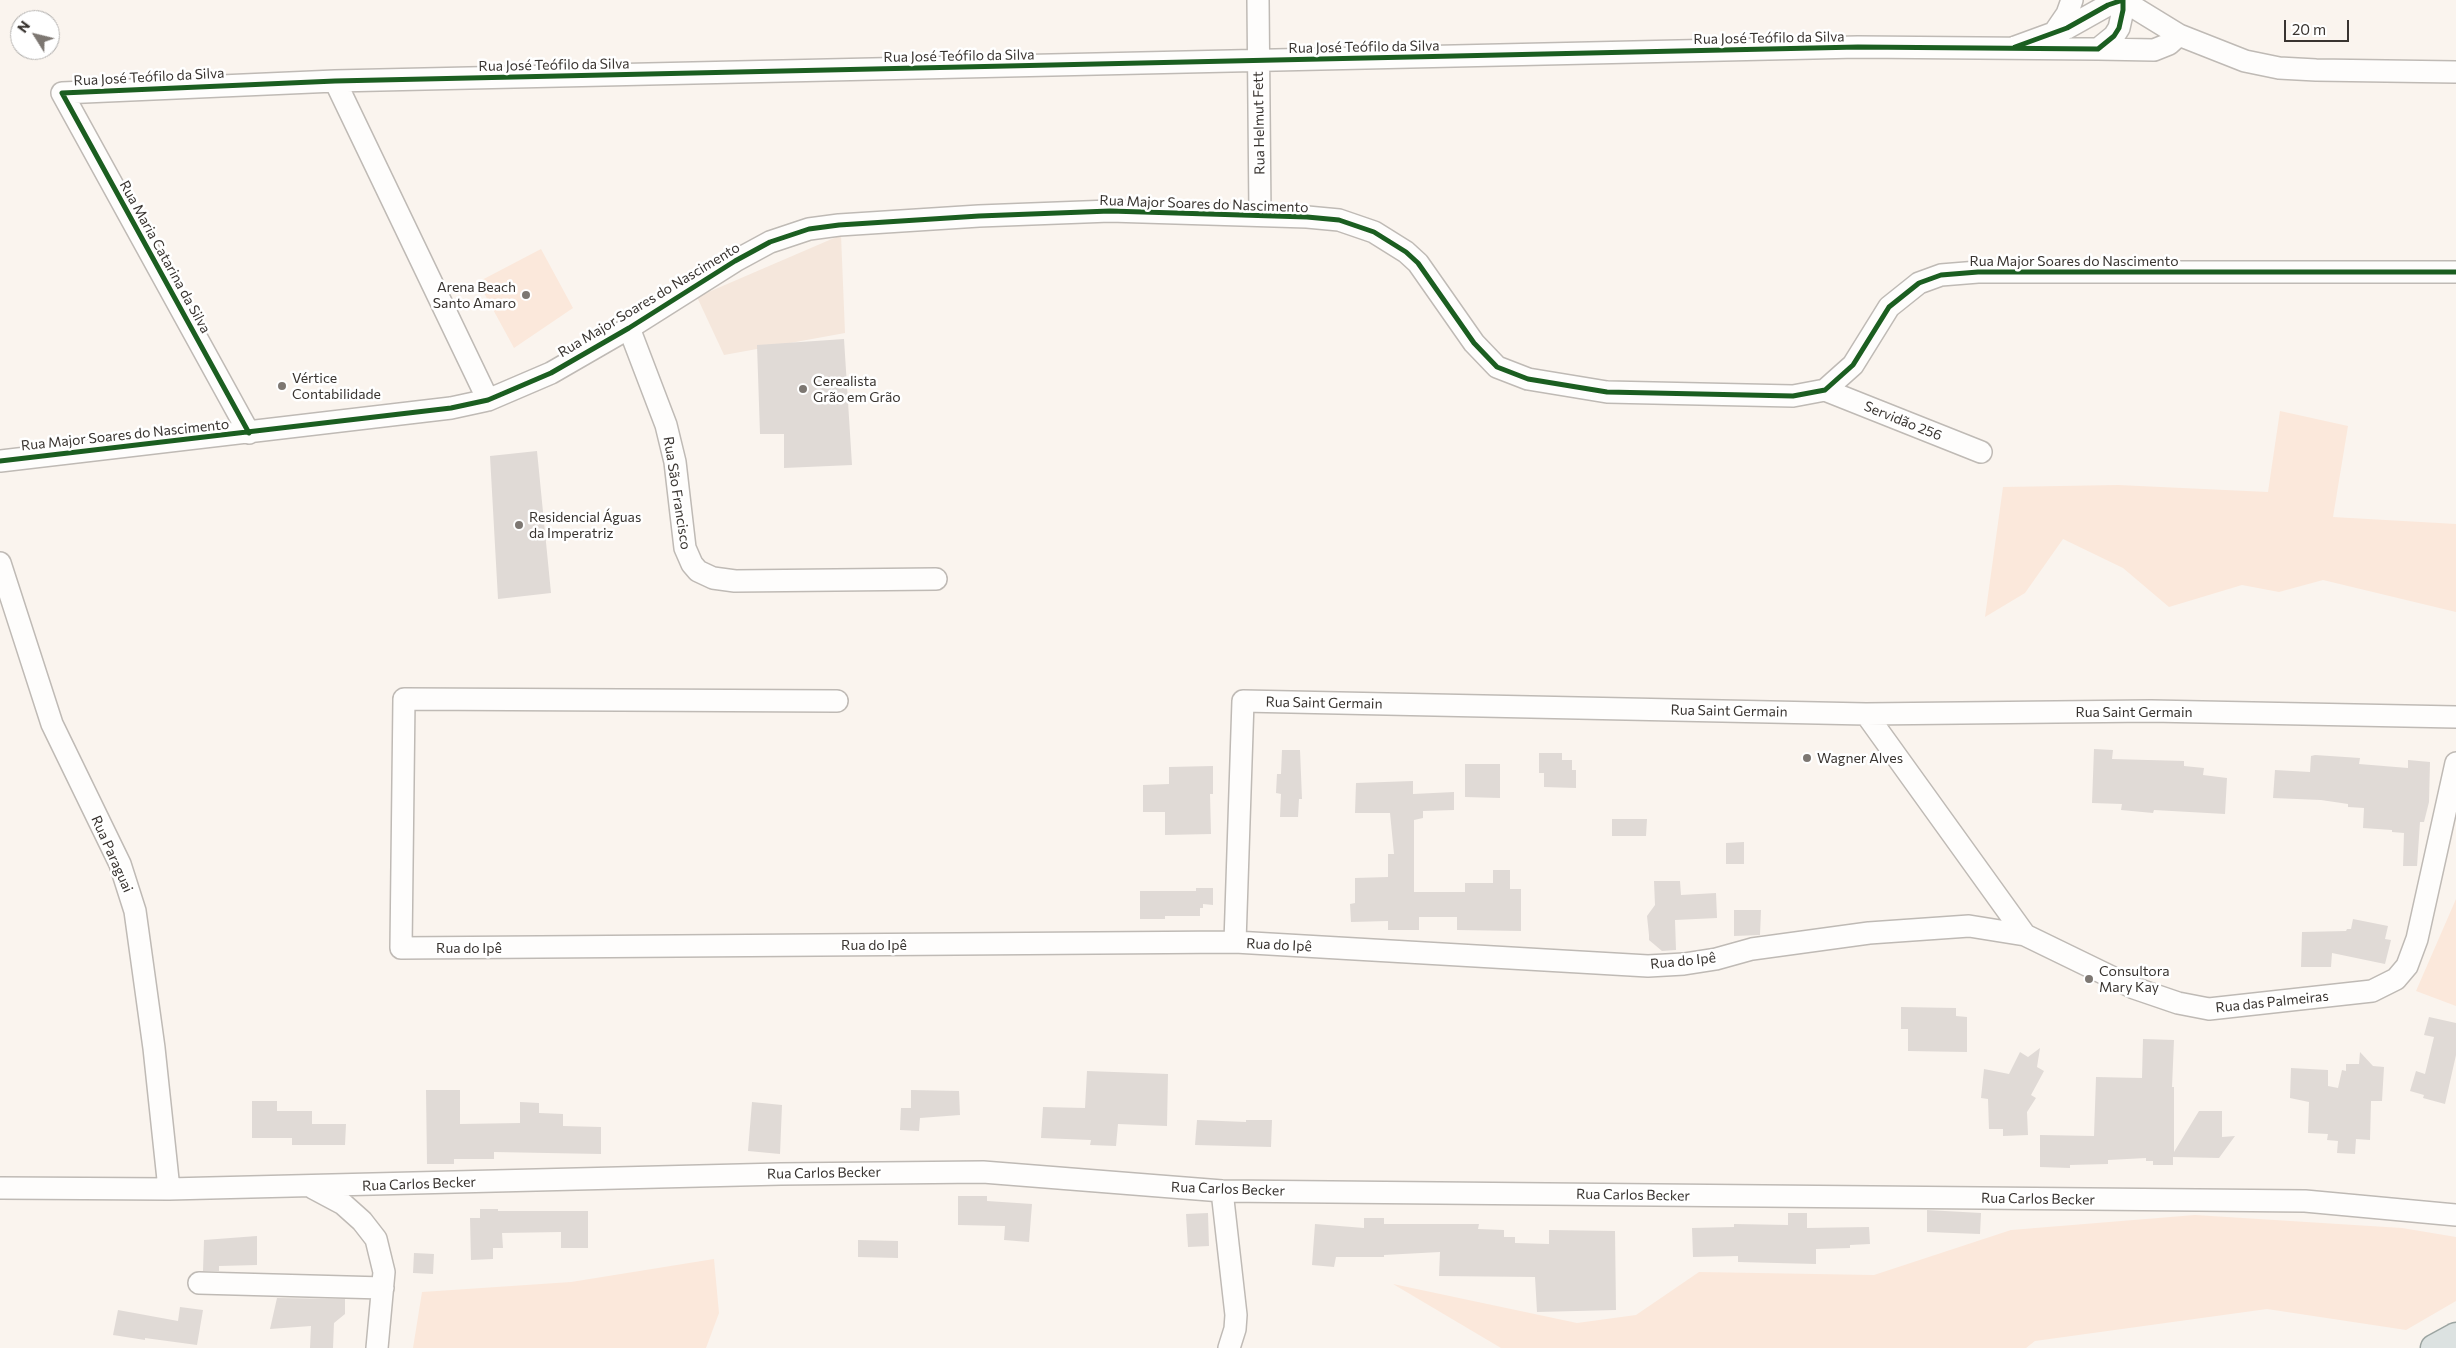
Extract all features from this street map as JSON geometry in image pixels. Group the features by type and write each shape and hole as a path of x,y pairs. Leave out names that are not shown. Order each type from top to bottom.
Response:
{"main road":[{"path":"2434,1348 2456,1336"}],"street":[{"name":"Rua Helmut Fett","path":"1258,0 1260,215"},
{"path":"2054,33 2067,14 2072,0"},
{"path":"2015,47 2054,33 2122,0"},
{"path":"2122,0 2179,35 2245,61 2279,68 2456,72"},
{"path":"2098,48 2114,36 2119,28 2124,10 2122,0"},
{"name":"Rua José Teófilo da Silva","path":"62,93 335,80 1858,47 2015,47 2154,50 2170,44 2179,35"},
{"path":"335,80 488,400"},
{"name":"Rua Maria Catarina da Silva","path":"62,93 249,433"},
{"name":"Rua Major Soares do Nascimento","path":"0,460 249,433 450,408 488,400 551,373 782,236 809,229 979,216 1110,211 1260,215 1339,220 1374,232 1390,241 1418,263 1474,343 1498,367 1528,379 1607,392 1792,396 1824,390 1852,365 1889,307 1919,283 1941,275 1978,272 2456,272"},
{"name":"Rua São Francisco","path":"628,328 666,425 676,462 684,548 698,571 713,578 735,581 936,579"},
{"name":"Servidão 256","path":"1824,390 1981,452"},
{"name":"Rua Paraguai","path":"0,563 52,724 120,864 135,911 154,1048 169,1189"},
{"name":"Rua do Ipê","path":"837,702 404,699 401,948 1235,942 1648,966 1684,964 1716,959 1752,949 1869,933 1969,926 2025,935"},
{"name":"Rua Saint Germain","path":"1235,942 1243,701 1866,714 2151,711 2456,717"},
{"name":"Rua das Palmeiras","path":"1866,714 2025,935 2134,988 2200,1008 2218,1009 2361,992 2381,988 2402,974 2414,949 2456,763"},
{"name":"Rua Carlos Becker","path":"0,1188 169,1189 780,1174 983,1172 1222,1191 2305,1201 2456,1215"},
{"path":"310,1186 343,1204 370,1230 381,1256 384,1272 377,1348"},
{"path":"1222,1191 1236,1315 1236,1329 1229,1348"},
{"path":"199,1283 383,1288"}],"shaded area":[{"path":"841,235 845,333 724,355 697,297"},
{"name":"Arena Beach Santo Amaro","path":"541,249 573,308 514,348 478,282"},
{"path":"2280,411 2348,426 2333,517 2456,524 2456,612 2323,580 2279,592 2242,585 2169,607 2123,568 2063,539 2025,593 1985,617 2003,487 2118,485 2268,492"},
{"path":"2456,899 2456,1006 2416,991"},
{"path":"2195,1215 2402,1228 2456,1237 2456,1301 2406,1330 2267,1309 2035,1341 2026,1348 1501,1348 1393,1284 1577,1323 1636,1315 1699,1272 1874,1275 2011,1230"},
{"path":"714,1259 719,1313 706,1348 413,1348 422,1292 571,1282"}],"building":[{"name":"Cerealista Grão em Grão","path":"844,339 852,465 784,468 784,434 760,434 757,345"},
{"name":"Residencial Águas da Imperatriz","path":"537,451 551,593 498,599 490,456"},
{"path":"2094,749 2113,750 2112,759 2184,761 2184,766 2204,768 2203,775 2227,778 2225,814 2154,810 2153,813 2121,810 2122,804 2092,803"},
{"path":"1282,750 1300,750 1302,799 1299,799 1298,817 1280,817 1281,794 1276,793 1277,774 1281,774"},
{"path":"1539,753 1562,753 1562,760 1572,760 1572,770 1576,770 1576,788 1544,787 1544,773 1539,773"},
{"path":"2311,756 2360,758 2359,764 2408,768 2408,760 2430,762 2429,802 2424,822 2420,822 2417,866 2403,866 2404,833 2392,832 2392,830 2363,828 2364,808 2348,807 2348,804 2321,800 2273,798 2275,770 2310,772"},
{"path":"1465,764 1500,764 1500,798 1465,797"},
{"path":"1213,766 1213,794 1210,794 1211,834 1165,835 1165,812 1143,812 1143,785 1169,784 1169,767"},
{"path":"1413,781 1413,794 1454,792 1454,810 1423,811 1423,818 1414,820 1414,892 1465,892 1465,883 1493,883 1493,870 1510,870 1510,889 1521,889 1521,931 1457,930 1457,917 1419,917 1419,930 1388,930 1388,921 1351,922 1350,904 1355,903 1355,878 1388,877 1388,854 1394,854 1390,813 1355,813 1356,783"},
{"path":"1612,819 1647,819 1646,836 1612,836"},
{"path":"1744,842 1744,864 1726,864 1726,843"},
{"path":"1654,881 1680,881 1681,895 1716,893 1717,918 1675,920 1676,950 1662,951 1649,940 1647,916 1655,905"},
{"path":"1196,888 1213,888 1213,905 1203,904 1203,908 1200,908 1200,916 1165,916 1165,919 1140,919 1140,891 1196,891"},
{"path":"1734,910 1761,910 1760,935 1734,936"},
{"path":"2353,919 2388,926 2385,939 2391,940 2385,964 2332,953 2331,967 2301,967 2302,932 2346,931 2351,929"},
{"path":"1901,1007 1956,1008 1956,1016 1967,1017 1967,1052 1908,1051 1908,1029 1901,1029"},
{"path":"2429,1017 2456,1023 2456,1055 2445,1104 2423,1098 2424,1095 2410,1091 2416,1071 2425,1074 2434,1037 2424,1035"},
{"path":"2143,1039 2174,1040 2172,1087 2174,1087 2174,1152 2199,1111 2222,1111 2222,1137 2235,1136 2219,1158 2173,1157 2173,1165 2153,1165 2153,1161 2146,1161 2146,1158 2108,1160 2108,1164 2070,1165 2070,1168 2040,1167 2040,1135 2094,1136 2096,1077 2142,1078"},
{"path":"2040,1048 2037,1067 2044,1071 2031,1095 2036,1098 2027,1112 2028,1135 2003,1136 2003,1129 1989,1129 1988,1099 1981,1098 1984,1069 2009,1074 2020,1052 2028,1057"},
{"path":"2360,1052 2373,1066 2384,1067 2382,1101 2371,1101 2370,1140 2356,1139 2355,1154 2337,1153 2338,1141 2327,1140 2328,1134 2308,1133 2309,1102 2290,1098 2291,1068 2328,1070 2328,1086 2338,1088 2342,1070 2346,1071 2346,1064 2359,1064"},
{"path":"1087,1071 1168,1074 1167,1126 1118,1124 1116,1146 1090,1145 1091,1140 1041,1138 1043,1107 1085,1108"},
{"path":"426,1090 460,1090 460,1124 520,1123 520,1102 539,1103 539,1113 563,1114 563,1126 601,1127 601,1154 494,1152 494,1159 454,1159 454,1164 427,1164"},
{"path":"911,1090 959,1091 960,1115 920,1118 919,1131 900,1130 901,1108 911,1108"},
{"path":"252,1101 277,1101 277,1111 312,1111 312,1124 346,1124 345,1145 292,1145 292,1138 252,1138"},
{"path":"752,1102 782,1105 780,1154 748,1151"},
{"path":"1197,1120 1246,1122 1246,1120 1272,1120 1271,1147 1195,1145"},
{"path":"958,1196 987,1196 987,1201 1032,1204 1029,1242 1004,1240 1005,1226 958,1225"},
{"path":"480,1209 498,1209 498,1211 588,1211 588,1248 561,1248 561,1232 502,1233 503,1248 493,1248 493,1259 471,1260 470,1218 480,1218"},
{"path":"1927,1210 1981,1213 1980,1234 1927,1232"},
{"path":"1208,1213 1209,1246 1188,1247 1186,1214"},
{"path":"1788,1213 1807,1213 1807,1228 1869,1227 1870,1244 1850,1245 1850,1248 1816,1249 1816,1264 1738,1262 1738,1256 1693,1257 1692,1228 1734,1227 1734,1224 1788,1225"},
{"path":"1364,1218 1384,1218 1384,1224 1479,1224 1478,1229 1504,1230 1504,1237 1515,1237 1515,1243 1549,1244 1549,1230 1615,1231 1616,1310 1537,1312 1535,1277 1439,1276 1440,1252 1384,1255 1384,1257 1336,1257 1334,1267 1312,1265 1315,1224 1364,1228"},
{"path":"257,1236 257,1265 219,1266 219,1271 203,1271 204,1240"},
{"path":"858,1240 898,1241 898,1258 858,1257"},
{"path":"414,1253 434,1254 433,1274 413,1273"},
{"path":"277,1298 345,1299 345,1314 334,1323 333,1348 310,1348 311,1326 270,1329"},
{"path":"180,1307 203,1310 197,1345 113,1335 118,1310 178,1321"}],"cycle path":[{"path":"249,433 62,93 335,81 1858,47 2098,49 2114,36 2119,28 2123,0 2108,5 2067,28 2015,47"},
{"path":"0,461 451,408 488,400 551,373 629,328 735,261 770,242 809,229 839,225 979,216 1110,211 1307,217 1339,220 1374,232 1406,252 1418,263 1474,343 1497,367 1528,379 1607,392 1793,396 1825,390 1853,365 1889,307 1919,283 1941,275 1978,272 2456,272"}],"place":[{"name":"Arena Beach Santo Amaro","path":"526,295"},
{"name":"Vértice Contabilidade","path":"282,386"},
{"name":"Cerealista Grão em Grão","path":"803,389"},
{"name":"Residencial Águas da Imperatriz","path":"519,525"},
{"name":"Wagner Alves","path":"1807,758"},
{"name":"Consultora Mary Kay","path":"2089,979"}]}
